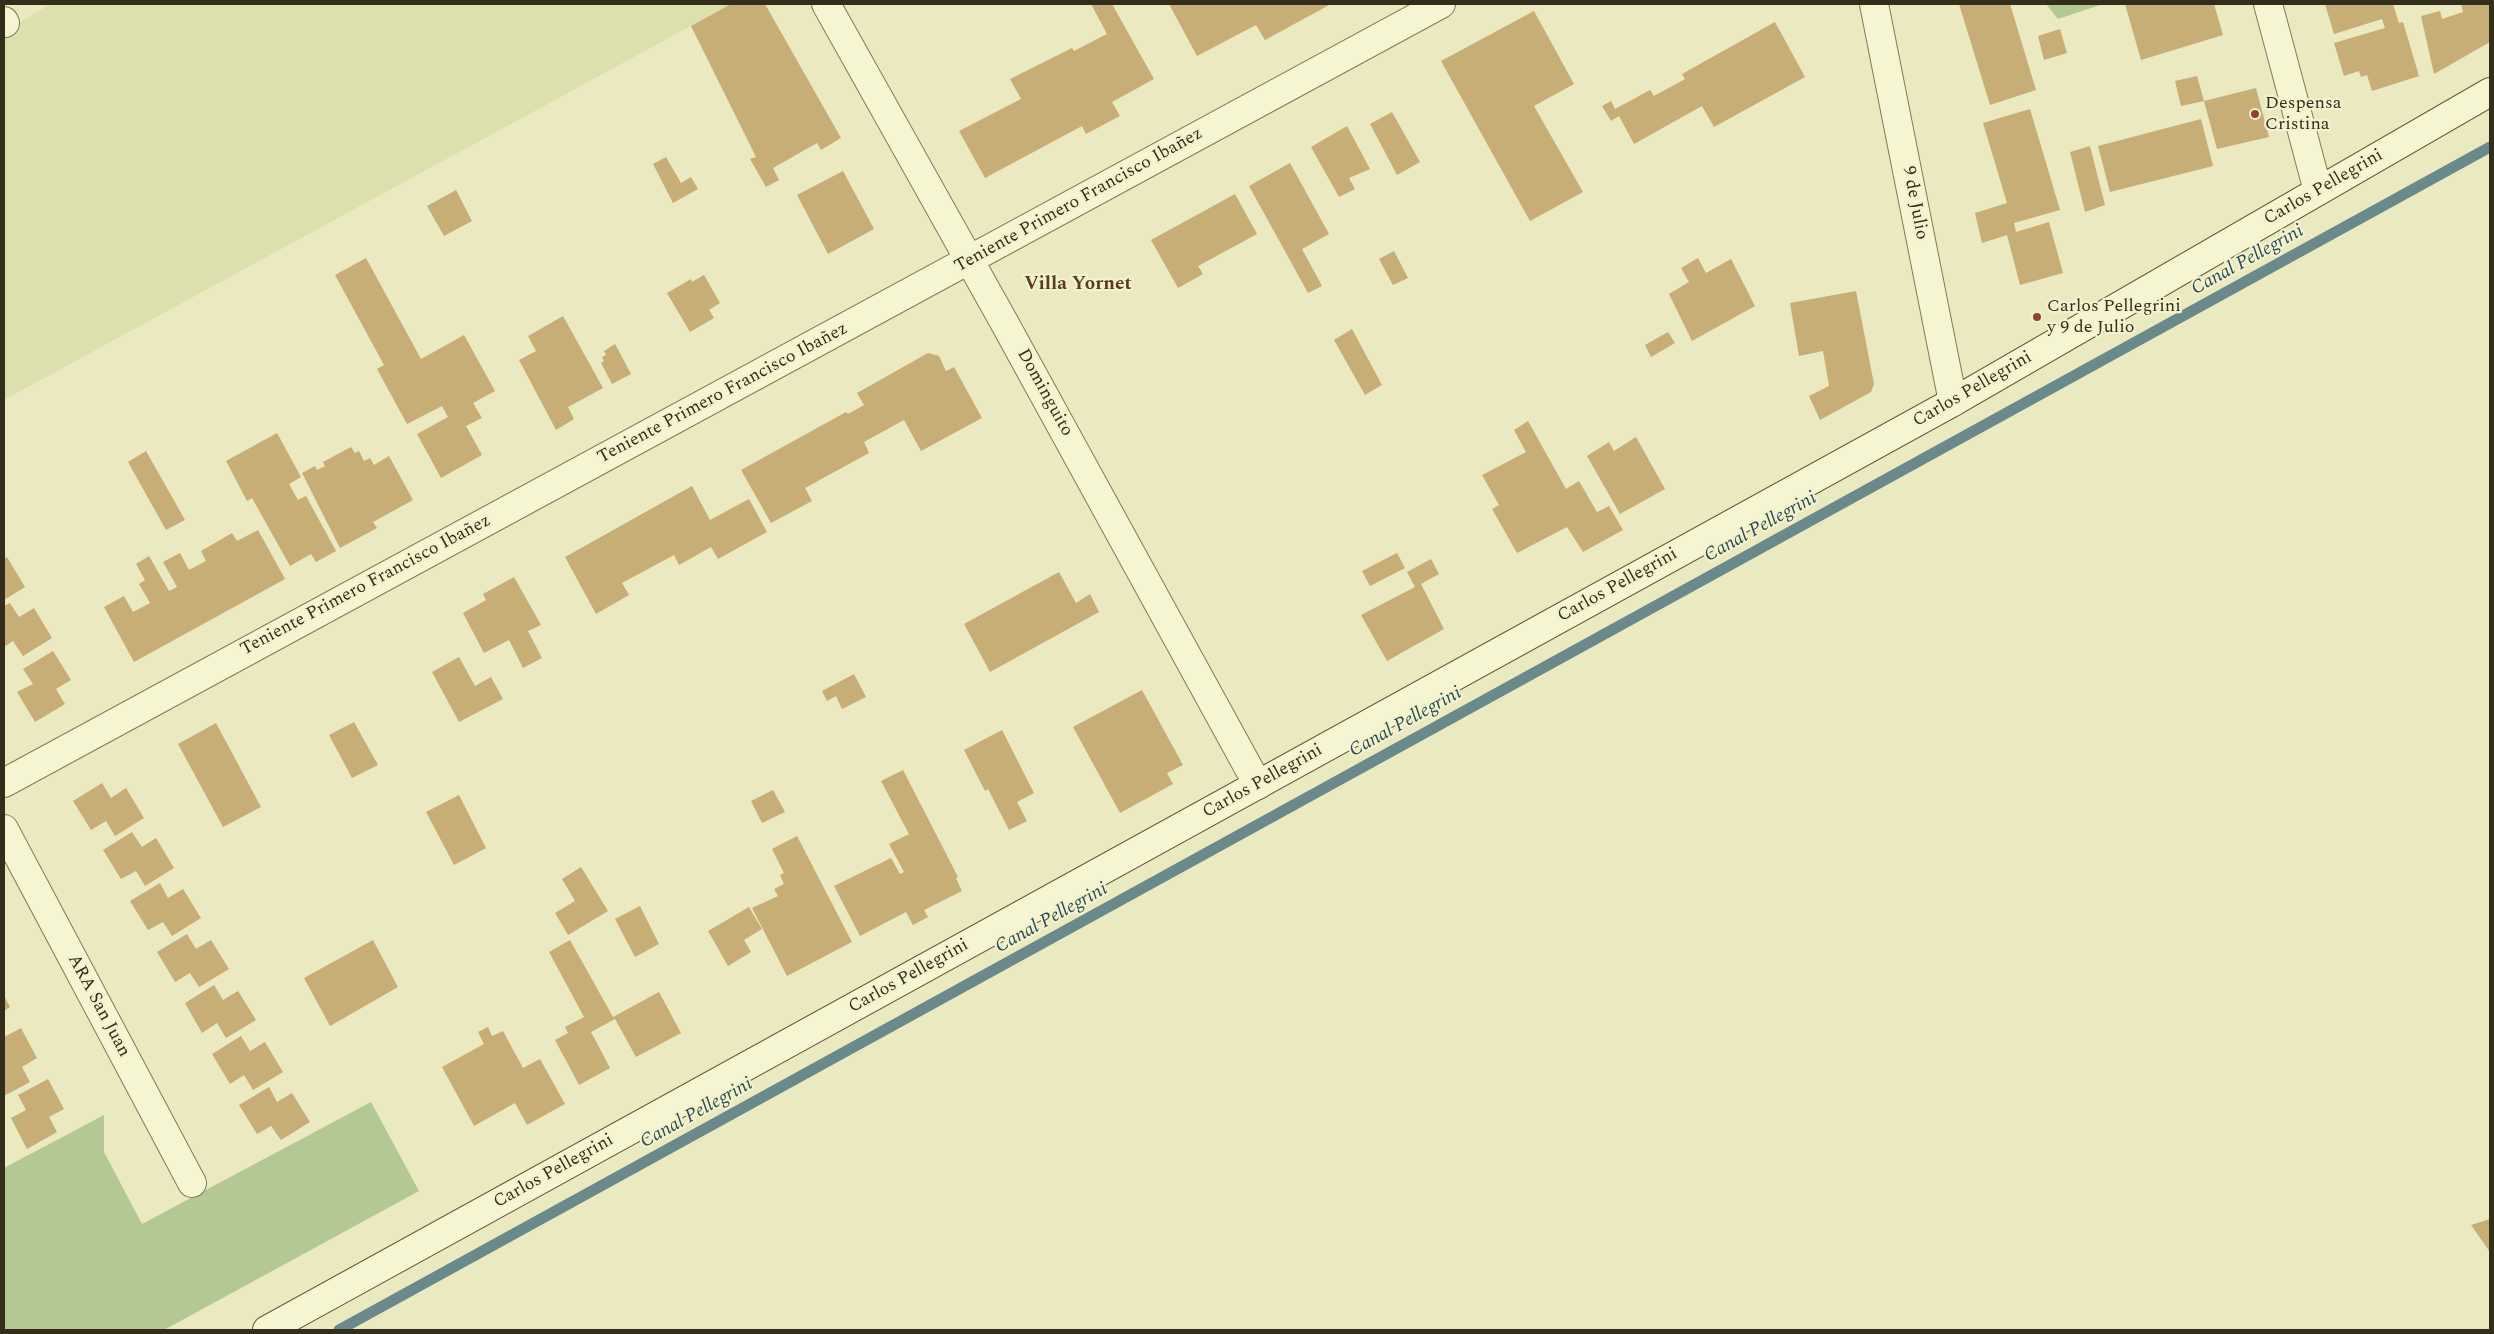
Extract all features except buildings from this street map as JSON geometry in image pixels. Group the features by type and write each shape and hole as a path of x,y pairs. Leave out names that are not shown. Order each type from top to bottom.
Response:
{"street":[{"name":"Dominguito","path":"826,4 1258,784"},
{"name":"Teniente Primero Francisco Ibañez","path":"4,783 1441,4"},
{"name":"9 de Julio","path":"1874,4 1953,402"},
{"path":"2268,4 2318,191"},
{"name":"Carlos Pellegrini","path":"267,1330 1953,402 2490,92"},
{"name":"ARA San Juan","path":"4,829 192,1183"}],"green space":[{"path":"50,4 731,4 4,400 4,32"},
{"path":"2046,4 2103,4 2058,19"},
{"path":"371,1102 419,1191 164,1330 4,1330 4,1168 104,1115 104,1152 142,1224"}],"waterway":[{"name":"Canal Pellegrini","path":"339,1330 2490,147"}],"place":[{"name":"Despensa Cristina","path":"2255,114"},
{"name":"Carlos Pellegrini y 9 de Julio","path":"2037,317"}],"district":[{"name":"Villa Yornet","path":"1078,285"}]}
